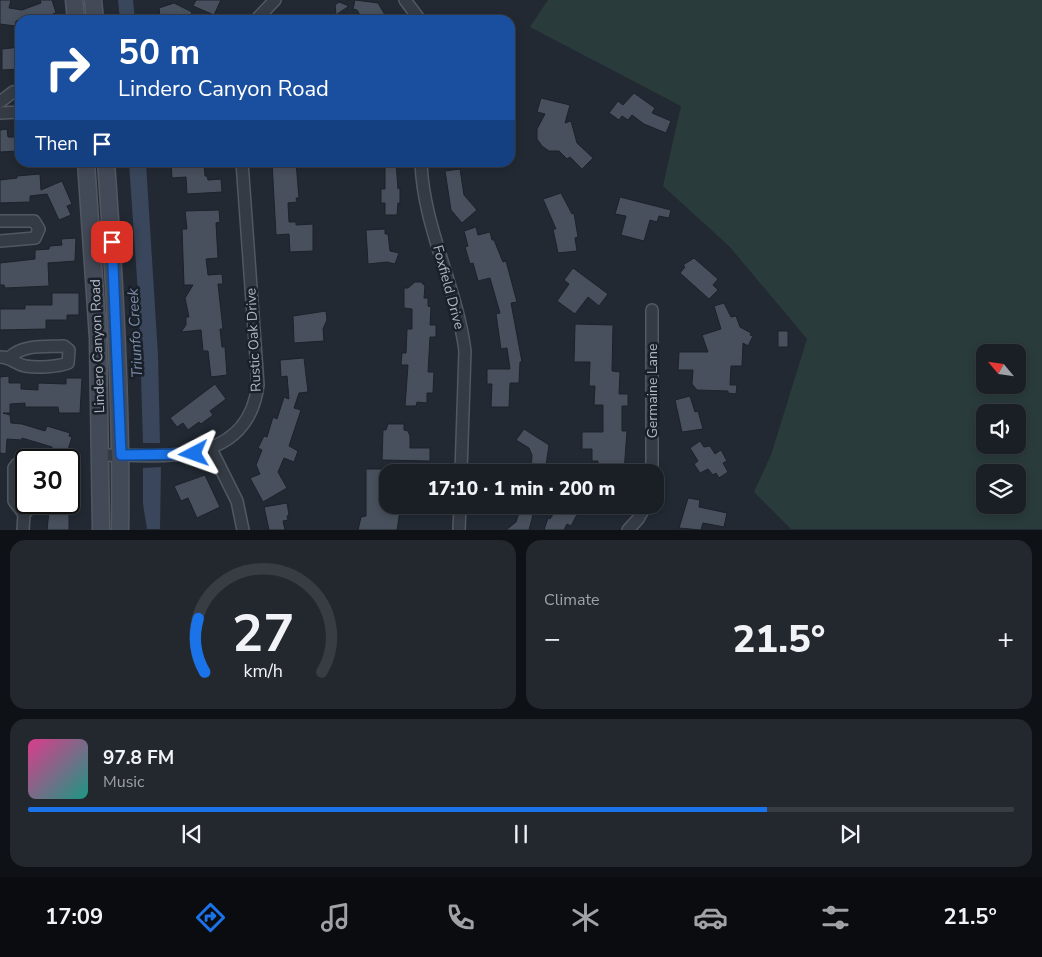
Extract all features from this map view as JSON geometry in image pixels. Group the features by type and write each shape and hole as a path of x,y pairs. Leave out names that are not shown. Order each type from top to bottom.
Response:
{"street":[{"path":"74,0 76,15"},
{"path":"93,0 94,15"},
{"path":"261,15 275,0"},
{"path":"405,0 416,15"},
{"path":"0,102 15,92"},
{"path":"0,113 15,112"},
{"name":"Lindero Canyon Road","path":"86,167 98,338 101,530"},
{"name":"Lindero Canyon Road","path":"106,167 112,242 121,455 120,530"},
{"name":"Rustic Oak Drive","path":"101,455 160,456 194,454 211,449 240,428 256,400 258,385 242,167"},
{"name":"Foxfield Drive","path":"422,167 426,205 460,317 465,351 461,464"},
{"path":"0,221 34,221 39,229 34,238 0,241"},
{"name":"Germaine Lane","path":"652,310 652,464"},
{"path":"211,449 237,501 243,530"},
{"path":"15,467 15,502"},
{"path":"23,530 24,514"},
{"path":"459,530 460,514"},
{"path":"628,530 641,514"}],"shaded area":[{"path":"548,0 1042,0 1042,529 791,529 754,492 771,455 807,339 729,246 663,186 681,106 530,27"}],"water":[{"path":"118,0 133,0 134,15 120,15"},
{"path":"129,167 146,167 158,355 160,443 143,443 139,308"},
{"path":"161,467 160,529 147,529 143,504 143,468"}],"building":[{"path":"0,0 11,0 9,8 22,10 41,3 40,0 52,0 56,13 50,15 15,15 15,26 0,24"},
{"path":"196,0 221,0 214,15 193,6"},
{"path":"355,0 378,3 385,15 360,15 357,10 353,9"},
{"path":"339,2 349,6 336,15 335,5"},
{"path":"174,3 192,12 190,15 160,15 159,8"},
{"path":"15,48 15,69 2,70 2,49"},
{"path":"634,93 655,108 652,113 671,121 666,133 644,124 632,115 628,120 622,116 619,120 609,113 618,101 623,105"},
{"path":"541,98 570,105 565,123 571,121 577,143 593,158 582,169 570,157 567,159 559,151 549,151 537,139 537,129 545,114 537,112"},
{"path":"7,129 8,137 15,137 15,151 0,152 0,130"},
{"path":"171,167 204,167 205,176 207,176 208,180 221,179 222,192 187,194 186,177 172,178"},
{"path":"272,167 296,167 299,198 296,198 297,202 288,203 289,222 296,222 296,225 313,224 313,251 290,252 289,234 276,235"},
{"path":"385,167 396,167 398,189 400,188 400,203 398,203 397,215 385,215 385,203 381,203 381,189 385,189"},
{"path":"460,169 464,195 477,210 462,223 451,210 445,171"},
{"path":"40,174 41,190 62,181 72,204 67,206 71,215 59,220 47,194 30,196 30,202 0,203 0,180"},
{"path":"561,193 572,214 574,213 578,237 575,238 577,251 558,253 553,229 556,229 543,199"},
{"path":"620,197 671,210 669,218 659,216 657,222 650,220 644,241 621,235 626,216 615,214"},
{"path":"219,210 220,222 216,223 218,258 206,259 208,275 222,274 223,284 218,284 223,329 220,329 222,347 225,347 227,375 211,377 208,351 203,351 201,330 181,332 186,325 186,317 189,317 185,298 193,285 184,285 182,229 187,229 185,211"},
{"path":"476,227 478,235 490,232 503,262 506,261 517,302 511,303 522,362 520,362 519,383 510,383 509,407 491,407 492,384 487,384 487,369 510,369 507,348 501,349 496,314 500,313 490,278 478,281 473,263 470,264 465,247 468,246 464,231"},
{"path":"385,229 385,234 388,234 390,251 399,253 395,264 387,262 368,264 366,230"},
{"path":"76,238 75,261 48,263 49,286 5,288 4,285 0,285 0,263 35,259 35,250 49,249 50,246 62,245 61,239"},
{"path":"694,258 718,279 713,285 718,290 709,299 680,273 685,267 683,265"},
{"path":"573,268 608,294 599,306 588,297 575,314 557,301 569,284 564,280"},
{"path":"415,282 421,282 425,286 424,298 428,298 428,306 431,307 430,325 436,325 436,337 430,337 428,372 434,372 433,393 427,393 427,403 417,402 416,406 405,406 408,365 401,365 402,353 406,353 407,329 412,329 412,309 404,308 404,288 408,288"},
{"path":"52,293 79,293 79,315 67,315 67,320 46,320 46,329 0,330 0,309 25,309 25,305 52,305"},
{"path":"724,303 731,317 736,316 740,327 753,336 748,346 743,343 742,366 731,366 730,385 737,385 736,394 728,393 728,391 697,390 692,384 693,370 678,370 679,352 708,352 702,335 721,329 714,306"},
{"path":"326,311 327,320 323,329 324,341 294,343 293,316"},
{"path":"575,324 613,325 612,371 620,372 619,394 628,394 628,406 622,406 622,431 627,431 625,464 598,464 598,461 592,461 592,449 582,449 582,432 603,432 603,405 594,405 595,386 589,386 590,362 574,362"},
{"path":"778,331 788,331 788,347 778,347"},
{"path":"304,358 308,392 299,393 294,408 301,410 289,446 298,451 294,462 284,458 278,472 287,488 263,502 250,478 260,474 256,465 262,450 258,448 264,436 267,437 273,417 277,419 284,397 289,399 287,376 281,377 280,360"},
{"path":"9,376 9,383 21,383 21,389 38,390 38,383 66,384 66,378 82,378 80,413 59,413 58,407 25,407 25,403 10,404 10,413 3,413 10,415 11,423 22,424 45,431 47,426 70,433 69,436 72,437 68,449 52,449 52,447 22,438 22,440 7,439 6,454 0,453 0,377"},
{"path":"215,384 226,399 210,411 213,415 201,424 199,422 188,430 183,423 177,427 170,418"},
{"path":"690,396 695,412 698,411 703,429 682,432 675,400"},
{"path":"388,424 404,424 404,430 408,431 410,436 410,448 430,448 430,461 382,460 383,430 386,430"},
{"path":"524,429 549,445 546,464 531,464 532,455 529,448 516,440"},
{"path":"700,441 704,447 710,446 715,454 721,450 727,461 723,463 728,472 719,478 716,473 713,475 708,469 700,473 694,464 698,461 690,448"},
{"path":"366,469 379,469 379,514 400,514 397,530 358,530 361,517 366,516"},
{"path":"205,475 220,507 197,518 188,498 181,501 174,486"},
{"path":"688,498 700,500 699,507 727,513 724,527 703,523 701,530 679,528"},
{"path":"287,503 289,515 287,516 288,520 283,521 285,530 269,530 264,507"},
{"path":"49,514 69,514 69,530 47,530"},
{"path":"519,514 533,515 529,530 506,530 516,522"},
{"path":"553,514 577,514 571,526 567,524 564,530 544,530 548,518 550,519"}],"route":[{"path":"112,242 121,455 160,456 194,454"}],"water label":[{"name":"Triunfo Creek","path":"135,333"}]}
